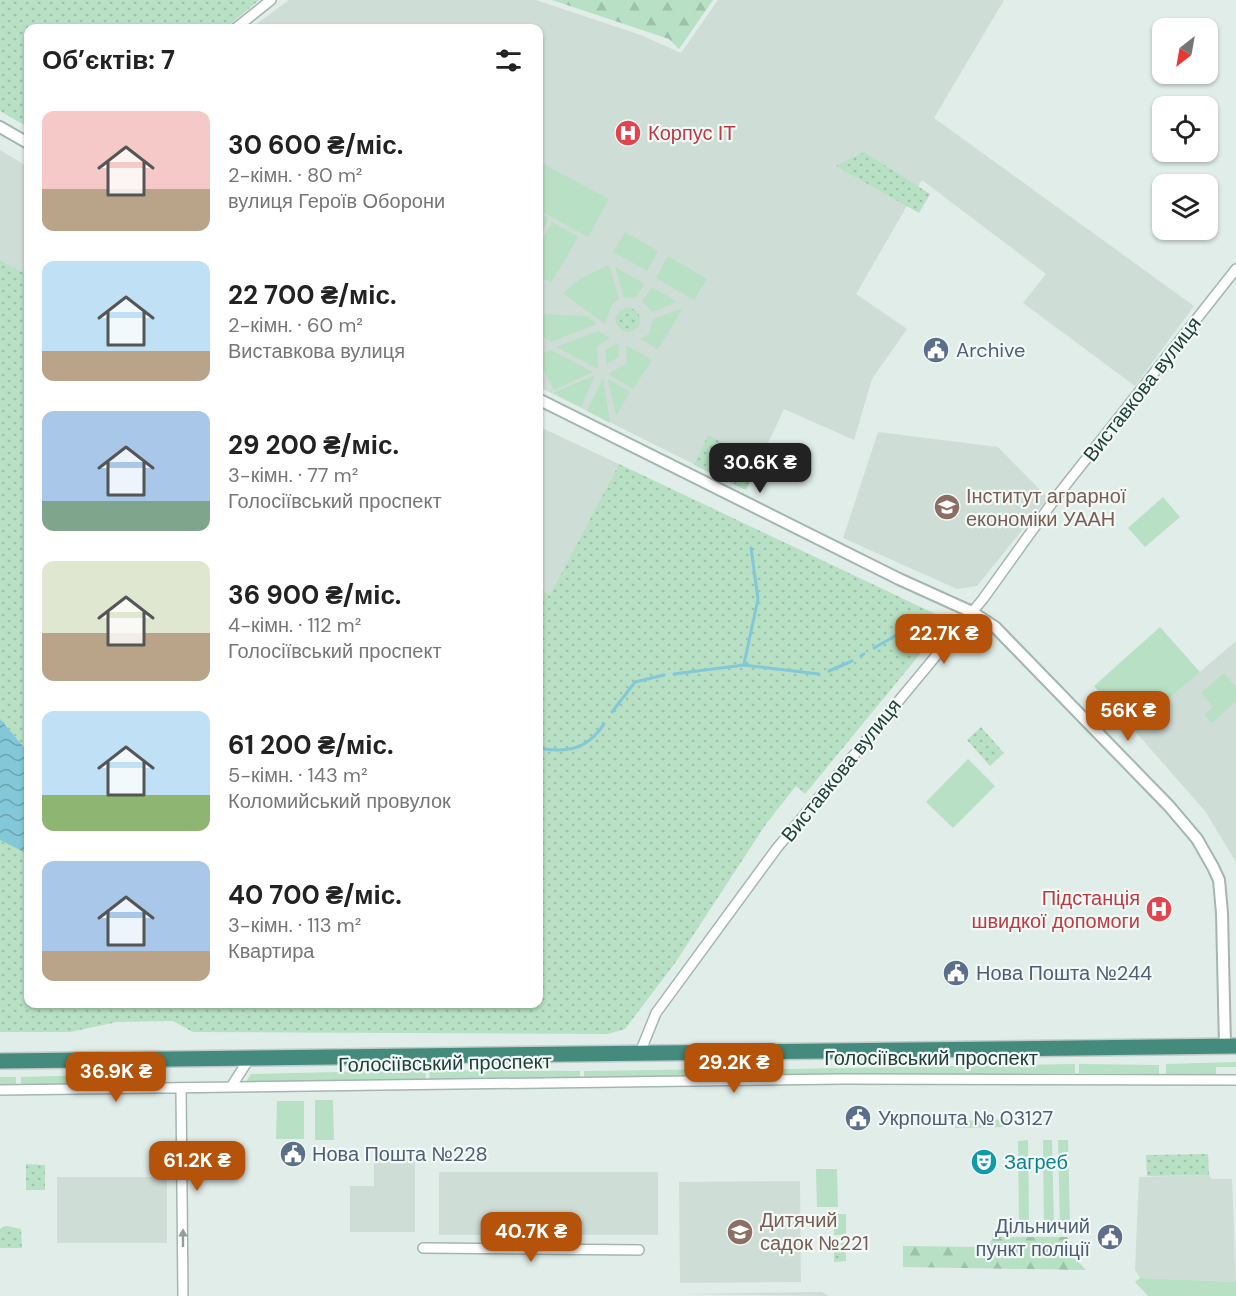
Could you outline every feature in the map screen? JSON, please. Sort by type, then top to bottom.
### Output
[{"type":"highway","name":"Голосіївський проспект","points":[[0,1061],[1230,1046]]},
{"type":"street","points":[[241,24],[271,0]]},
{"type":"street","points":[[0,127],[24,141]]},
{"type":"street","name":"Виставкова вулиця","points":[[639,1054],[656,1013],[773,854],[972,612],[1057,496],[1236,269]]},
{"type":"street","points":[[543,401],[899,579],[972,612],[995,627],[1140,776],[1197,839],[1213,867],[1219,880],[1230,1046]]},
{"type":"street","points":[[231,1087],[249,1059]]},
{"type":"street","name":"Голосіївський проспект","points":[[0,1090],[844,1079],[1236,1080]]},
{"type":"street","points":[[181,1089],[183,1296]]},
{"type":"street","points":[[423,1248],[639,1250]]},
{"type":"shaded area","points":[[289,0],[536,0],[641,35],[681,53],[718,0],[1004,0],[934,118],[1194,306],[1135,386],[1023,303],[1046,274],[922,180],[856,294],[907,329],[872,379],[854,440],[784,409],[746,490],[543,389],[543,24],[256,24]]},
{"type":"shaded area","points":[[0,150],[24,165],[24,273],[0,260]]},
{"type":"shaded area","points":[[543,428],[619,464],[550,596],[543,592]]},
{"type":"shaded area","name":"Інститут аграрної економіки УААН","points":[[878,432],[998,447],[1048,498],[977,586],[957,589],[843,538]]},
{"type":"shaded area","points":[[1236,641],[1236,862],[1205,811],[1133,729]]},
{"type":"shaded area","points":[[374,1154],[415,1154],[415,1232],[350,1232],[350,1186],[374,1186]]},
{"type":"shaded area","points":[[439,1172],[658,1172],[658,1235],[439,1235]]},
{"type":"shaded area","points":[[1209,1175],[1212,1179],[1232,1179],[1236,1282],[1140,1278],[1135,1270],[1139,1177]]},
{"type":"shaded area","points":[[57,1177],[167,1177],[167,1243],[57,1243]]},
{"type":"shaded area","name":"Дитячий садок №221","points":[[800,1181],[801,1282],[680,1283],[679,1182]]},
{"type":"shaded area","points":[[822,1292],[829,1296],[682,1294]]},
{"type":"green space","points":[[0,0],[259,0],[231,24],[24,24],[24,125],[0,111]]},
{"type":"green space","points":[[552,0],[713,0],[679,49],[669,39]]},
{"type":"green space","points":[[864,152],[930,194],[919,213],[836,166]]},
{"type":"green space","points":[[543,164],[609,199],[588,237],[543,212]]},
{"type":"green space","points":[[543,214],[549,218],[543,230]]},
{"type":"green space","points":[[552,222],[578,237],[551,283],[543,278],[543,238]]},
{"type":"green space","points":[[625,232],[658,251],[647,271],[613,252]]},
{"type":"green space","points":[[668,256],[707,279],[694,300],[656,278]]},
{"type":"green space","points":[[0,260],[24,273],[24,1008],[543,1008],[543,591],[550,595],[619,464],[948,620],[805,794],[796,786],[766,824],[675,963],[625,1029],[608,1034],[193,1032],[173,1021],[117,1022],[70,1032],[0,1032]]},
{"type":"green space","points":[[609,265],[619,299],[612,304],[605,324],[563,293],[580,279]]},
{"type":"green space","points":[[615,267],[645,284],[636,297],[624,298]]},
{"type":"green space","points":[[652,287],[677,302],[652,312],[642,301]]},
{"type":"green space","points":[[623,308],[633,308],[640,315],[640,325],[633,332],[623,332],[616,325],[616,315]]},
{"type":"green space","points":[[683,308],[658,349],[640,339],[649,334],[653,319]]},
{"type":"green space","points":[[543,314],[586,316],[597,324],[551,342],[543,337]]},
{"type":"green space","points":[[598,331],[610,338],[597,346],[598,369],[556,347]]},
{"type":"green space","points":[[618,343],[619,356],[607,365],[605,350]]},
{"type":"green space","points":[[626,345],[652,360],[633,389],[608,374],[627,363]]},
{"type":"green space","points":[[550,350],[593,372],[554,390],[543,369],[543,353]]},
{"type":"green space","points":[[595,375],[581,407],[554,393]]},
{"type":"green space","points":[[603,378],[610,423],[587,411]]},
{"type":"green space","points":[[608,379],[630,392],[616,416]]},
{"type":"green space","points":[[708,435],[760,461],[746,490],[694,465]]},
{"type":"green space","points":[[1163,497],[1180,517],[1145,547],[1128,528]]},
{"type":"green space","points":[[1160,627],[1200,672],[1133,729],[1094,686]]},
{"type":"green space","points":[[1224,673],[1236,687],[1236,702],[1212,723],[1205,715],[1213,707],[1201,693]]},
{"type":"green space","points":[[981,727],[1004,753],[990,766],[967,740]]},
{"type":"green space","points":[[968,759],[995,786],[953,828],[926,802]]},
{"type":"green space","points":[[1236,1062],[1236,1067],[1216,1067],[1216,1074],[1166,1074],[1166,1064]]},
{"type":"green space","points":[[1075,1064],[1075,1073],[728,1077],[727,1070]]},
{"type":"green space","points":[[1079,1064],[1159,1065],[1159,1074],[1079,1073]]},
{"type":"green space","points":[[724,1069],[724,1077],[584,1078],[584,1071]]},
{"type":"green space","points":[[425,1070],[426,1080],[246,1082],[251,1074]]},
{"type":"green space","points":[[429,1070],[580,1071],[580,1078],[430,1081]]},
{"type":"green space","points":[[94,1075],[94,1086],[21,1087],[21,1077]]},
{"type":"green space","points":[[0,1077],[16,1077],[16,1086],[0,1086]]},
{"type":"green space","points":[[315,1100],[333,1100],[334,1140],[315,1140]]},
{"type":"green space","points":[[277,1101],[304,1101],[304,1139],[276,1139]]},
{"type":"green space","points":[[1010,1119],[1010,1127],[955,1128],[955,1121]]},
{"type":"green space","points":[[1028,1140],[1029,1224],[1019,1225],[1018,1141]]},
{"type":"green space","points":[[1043,1140],[1052,1140],[1054,1224],[1044,1224]]},
{"type":"green space","points":[[1058,1140],[1068,1140],[1070,1224],[1060,1224]]},
{"type":"green space","points":[[1208,1154],[1209,1175],[1147,1176],[1146,1155]]},
{"type":"green space","points":[[26,1164],[45,1165],[45,1190],[26,1190]]},
{"type":"green space","points":[[816,1169],[837,1169],[838,1207],[817,1207]]},
{"type":"green space","points":[[834,1214],[846,1214],[846,1235],[834,1235]]},
{"type":"green space","points":[[6,1226],[21,1229],[22,1248],[0,1248],[0,1229]]},
{"type":"green space","points":[[993,1237],[1068,1237],[1068,1251],[1086,1270],[903,1267],[903,1246],[988,1247]]},
{"type":"green space","points":[[834,1241],[846,1241],[846,1261],[834,1262]]},
{"type":"green space","points":[[1140,1278],[1236,1282],[1236,1296],[1148,1296],[1135,1282]]},
{"type":"water","points":[[0,719],[24,747],[24,852],[0,840]]},
{"type":"waterway","points":[[744,664],[758,599],[751,548]]},
{"type":"waterway","points":[[874,648],[902,632]]},
{"type":"waterway","points":[[829,671],[852,661]]},
{"type":"waterway","points":[[674,674],[744,665],[819,674]]},
{"type":"waterway","points":[[612,712],[635,682],[664,675]]},
{"type":"waterway","points":[[543,748],[576,748],[591,739],[604,724]]},
{"type":"place","name":"Корпус ІТ","points":[[628,133]]},
{"type":"place","name":"Archive","points":[[936,350]]},
{"type":"place","name":"Інститут аграрної економіки УААН","points":[[947,507]]},
{"type":"place","name":"Підстанція швидкої допомоги","points":[[1159,909]]},
{"type":"place","name":"Нова Пошта №244","points":[[956,973]]},
{"type":"place","name":"Укрпошта № 03127","points":[[858,1118]]},
{"type":"place","name":"Нова Пошта №228","points":[[293,1154]]},
{"type":"place","name":"Загреб","points":[[984,1162]]},
{"type":"place","name":"Дитячий садок №221","points":[[740,1232]]},
{"type":"place","name":"Дільничий пункт поліції","points":[[1110,1237]]}]
